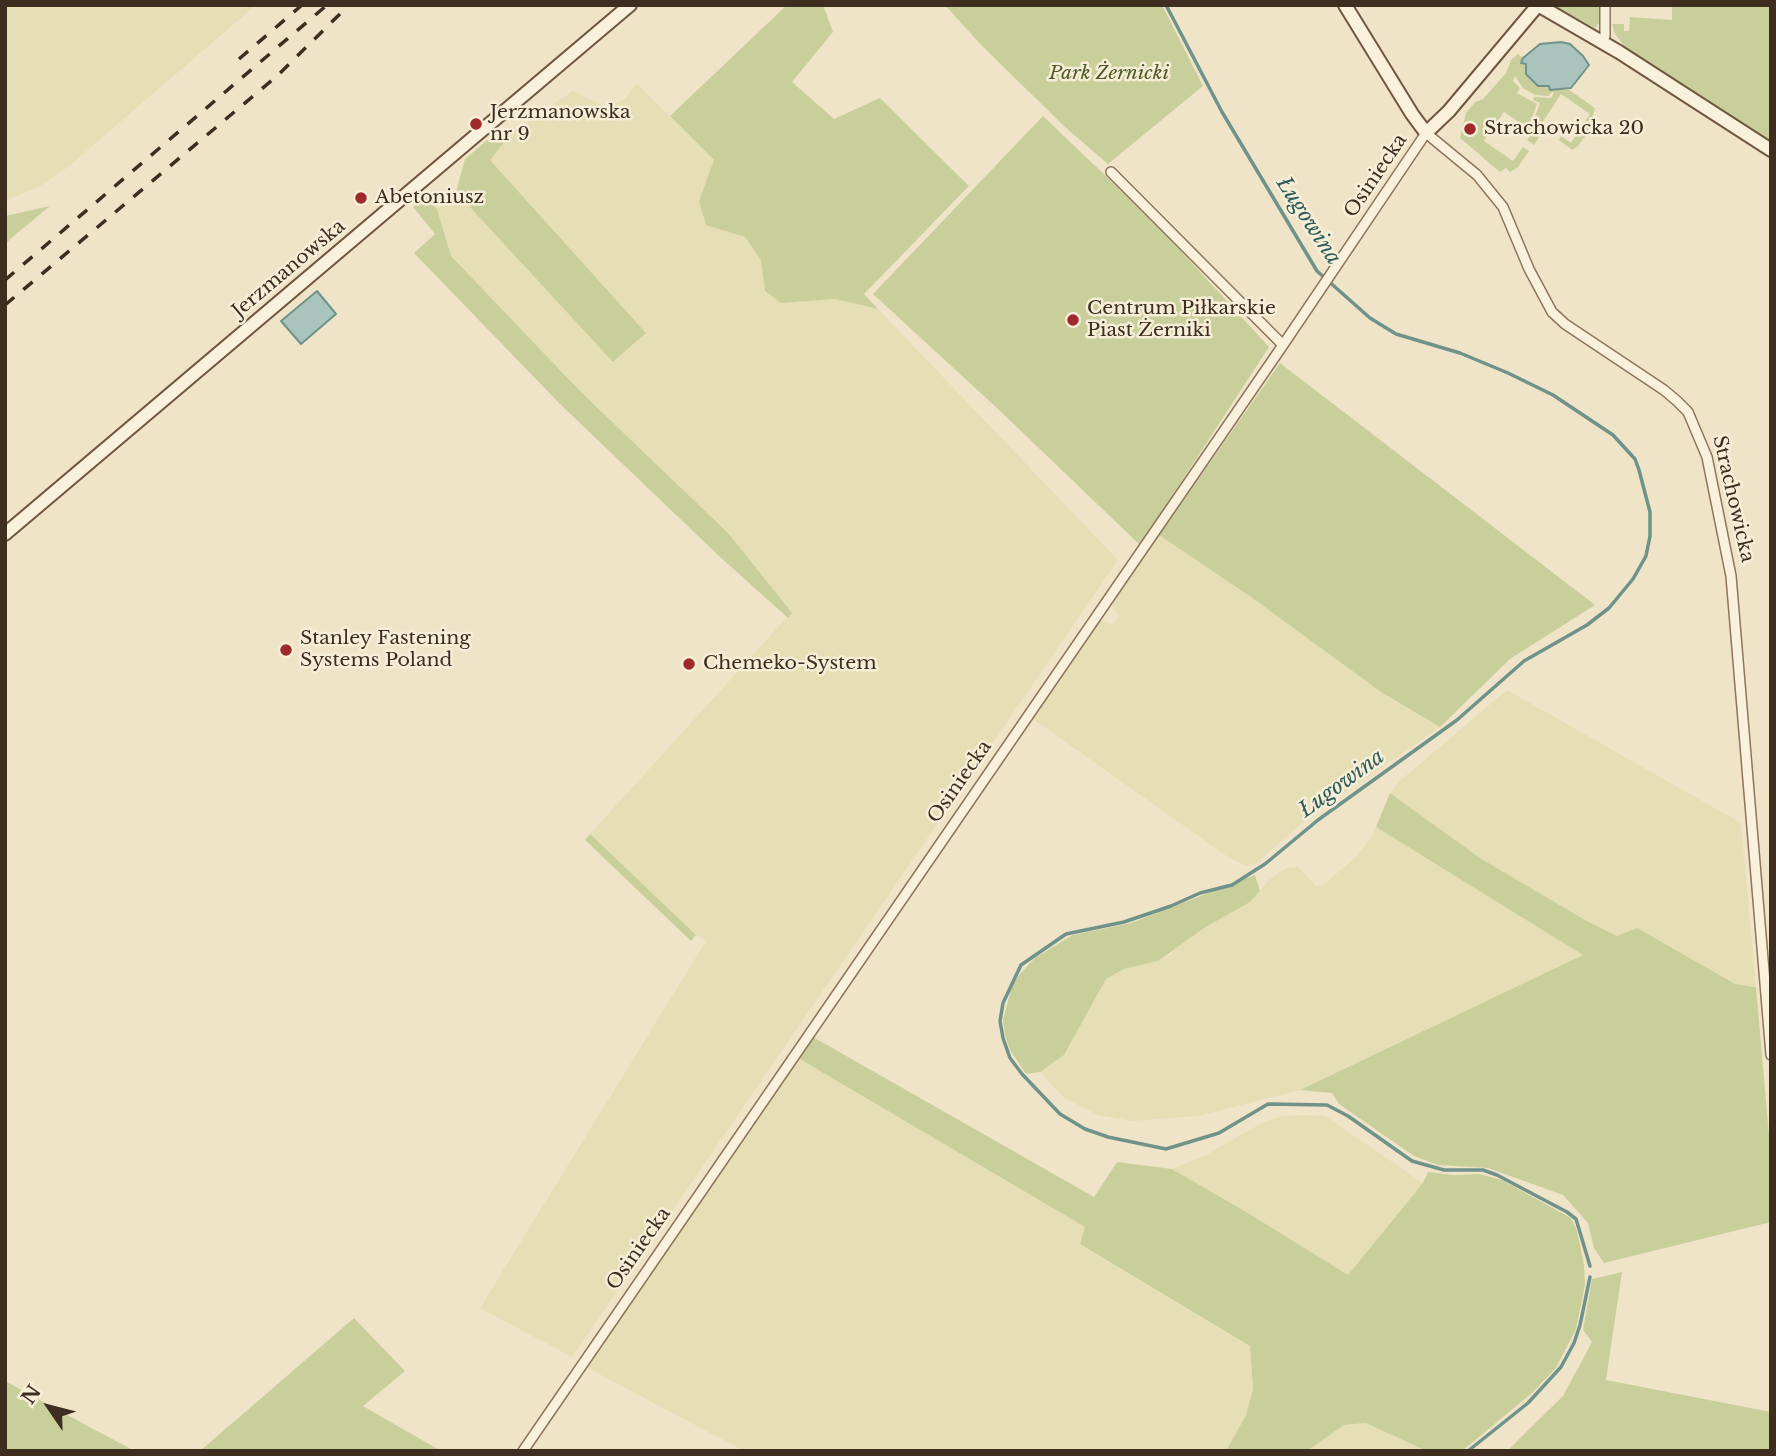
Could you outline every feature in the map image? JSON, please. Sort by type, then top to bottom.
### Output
[{"type":"street","name":"Jerzmanowska","points":[[5,534],[630,5]]},
{"type":"street","name":"Strachowicka","points":[[1345,5],[1426,133],[1477,175],[1503,207],[1529,269],[1552,312],[1565,324],[1677,401],[1688,412],[1707,457],[1731,576],[1771,1055]]},
{"type":"street","points":[[1426,133],[1457,102],[1538,5],[1602,42],[1771,150]]},
{"type":"street","points":[[1602,42],[1605,36],[1605,5]]},
{"type":"street","name":"Osiniecka","points":[[523,1451],[1426,133]]},
{"type":"street","points":[[1111,172],[1283,345]]},
{"type":"shaded area","points":[[5,5],[256,5],[68,167],[40,186],[5,201]]},
{"type":"shaded area","points":[[636,83],[715,160],[699,201],[745,237],[761,260],[765,291],[781,303],[835,299],[878,309],[1118,560],[572,1357],[480,1308],[706,941],[651,894],[590,834],[791,613],[729,534],[580,391],[451,256],[437,209],[456,192],[614,362],[646,333],[490,160],[513,132],[573,91],[608,108],[626,98]]},
{"type":"shaded area","points":[[1159,535],[1251,597],[1381,692],[1440,727],[1352,788],[1329,800],[1255,864],[1247,866],[1228,857],[1033,719],[1099,620],[1113,624],[1119,616],[1111,604]]},
{"type":"shaded area","points":[[1507,690],[1741,823],[1756,987],[1735,984],[1617,936],[1585,920],[1480,858],[1390,793],[1401,780]]},
{"type":"shaded area","points":[[1376,827],[1584,955],[1300,1090],[1198,1116],[1132,1121],[1098,1115],[1063,1097],[1040,1072],[1064,1055],[1106,979],[1124,969],[1158,961],[1169,955],[1185,940],[1250,902],[1269,880],[1286,868],[1298,867],[1316,886],[1323,885],[1355,858]]},
{"type":"shaded area","points":[[798,1058],[1085,1227],[1080,1244],[1250,1346],[1253,1389],[1246,1415],[1226,1451],[744,1451],[586,1367]]},
{"type":"shaded area","points":[[1282,1116],[1325,1116],[1423,1183],[1348,1275],[1172,1169],[1206,1155],[1262,1123]]},
{"type":"shaded area","points":[[1366,1423],[1425,1448],[1423,1451],[1307,1451],[1344,1425]]},
{"type":"green space","points":[[787,5],[823,5],[833,32],[792,82],[834,119],[880,98],[969,186],[864,294],[878,309],[835,299],[781,303],[765,291],[761,260],[745,237],[706,225],[699,201],[714,160],[670,116]]},
{"type":"green space","name":"Park Żernicki","points":[[945,5],[1162,5],[1203,86],[1108,164],[1065,127],[982,46]]},
{"type":"green space","points":[[1552,5],[1600,5],[1600,22],[1595,28]]},
{"type":"green space","points":[[1672,5],[1771,5],[1771,145],[1629,52],[1615,34],[1612,24],[1624,24],[1624,31],[1629,31],[1630,17],[1672,20]]},
{"type":"green space","points":[[1518,54],[1523,58],[1521,63],[1526,64],[1550,86],[1550,90],[1569,90],[1595,108],[1589,131],[1572,150],[1559,140],[1561,136],[1571,143],[1590,114],[1561,94],[1542,123],[1551,130],[1548,133],[1533,122],[1540,103],[1533,100],[1534,97],[1551,98],[1554,93],[1549,96],[1535,95],[1523,88],[1515,76],[1513,81],[1520,88],[1517,93],[1537,104],[1530,123],[1542,132],[1534,145],[1527,140],[1533,132],[1504,112],[1484,141],[1513,161],[1523,147],[1529,151],[1518,167],[1510,172],[1506,168],[1500,172],[1460,138],[1466,113],[1475,102],[1483,99],[1506,73],[1511,60]]},
{"type":"green space","name":"Centrum Piłkarskie Piast Żerniki","points":[[1043,116],[1158,226],[1269,347],[1140,545],[873,294]]},
{"type":"green space","points":[[499,130],[507,139],[490,160],[646,333],[613,362],[456,192],[465,159]]},
{"type":"green space","points":[[428,196],[437,209],[451,256],[580,391],[729,534],[792,613],[788,618],[560,404],[414,253],[435,234],[413,207]]},
{"type":"green space","points":[[50,206],[15,235],[5,244],[5,216]]},
{"type":"green space","points":[[1280,363],[1595,605],[1510,659],[1440,727],[1381,692],[1251,597],[1159,535]]},
{"type":"green space","points":[[1390,793],[1480,858],[1585,920],[1617,936],[1637,928],[1735,984],[1756,987],[1771,1158],[1771,1222],[1604,1263],[1594,1248],[1588,1223],[1563,1195],[1488,1168],[1438,1165],[1414,1156],[1339,1104],[1332,1093],[1300,1090],[1583,955],[1376,827]]},
{"type":"green space","points":[[590,834],[696,935],[691,941],[585,840]]},
{"type":"green space","points":[[1255,875],[1260,891],[1250,902],[1204,928],[1158,961],[1124,969],[1106,979],[1064,1055],[1040,1072],[1026,1074],[1010,1050],[1003,1020],[1012,986],[1035,958],[1073,935],[1131,923]]},
{"type":"green space","points":[[813,1037],[1094,1197],[1117,1162],[1172,1169],[1348,1275],[1423,1183],[1428,1172],[1479,1174],[1502,1180],[1571,1218],[1577,1231],[1585,1285],[1576,1329],[1556,1368],[1532,1393],[1462,1451],[1427,1451],[1366,1423],[1344,1425],[1307,1451],[1226,1451],[1246,1415],[1253,1389],[1250,1346],[1080,1244],[1085,1227],[798,1058]]},
{"type":"green space","points":[[1622,1272],[1606,1380],[1771,1412],[1771,1451],[1507,1451],[1563,1396],[1592,1342],[1583,1330],[1592,1279]]},
{"type":"green space","points":[[354,1318],[405,1371],[363,1406],[441,1451],[200,1451]]},
{"type":"green space","points":[[5,1381],[95,1430],[135,1451],[5,1451]]},
{"type":"water","points":[[1540,44],[1570,44],[1589,65],[1571,88],[1550,90],[1549,86],[1538,86],[1526,74],[1526,64],[1521,63],[1523,58]]},
{"type":"water","points":[[317,291],[336,314],[301,344],[281,321]]},
{"type":"waterway","name":"Ługowina","points":[[1166,5],[1222,112],[1317,271],[1370,318],[1396,334],[1460,353],[1508,373],[1553,395],[1613,435],[1635,459],[1650,512],[1650,536],[1646,556],[1633,579],[1609,608],[1587,625],[1524,661],[1457,720],[1318,820],[1265,864],[1232,885],[1200,893],[1124,922],[1066,934],[1021,965],[1003,1003],[1000,1021],[1003,1038],[1010,1058],[1022,1074],[1060,1114],[1085,1129],[1108,1137],[1166,1149],[1219,1133],[1268,1104],[1327,1105],[1348,1116],[1412,1161],[1444,1170],[1483,1170],[1567,1212],[1576,1219],[1590,1266]]},
{"type":"waterway","name":"Ługowina","points":[[1468,1451],[1528,1403],[1561,1367],[1580,1325],[1590,1277]]},
{"type":"railway","points":[[239,59],[302,5]]},
{"type":"railway","points":[[5,280],[327,5]]},
{"type":"railway","points":[[5,305],[277,76],[349,5]]},
{"type":"place","name":"Jerzmanowska nr 9","points":[[476,124]]},
{"type":"place","name":"Strachowicka 20","points":[[1470,129]]},
{"type":"place","name":"Abetoniusz","points":[[361,198]]},
{"type":"place","name":"Centrum Piłkarskie Piast Żerniki","points":[[1073,320]]},
{"type":"place","name":"Stanley Fastening Systems Poland","points":[[286,650]]},
{"type":"place","name":"Chemeko-System","points":[[689,664]]}]
